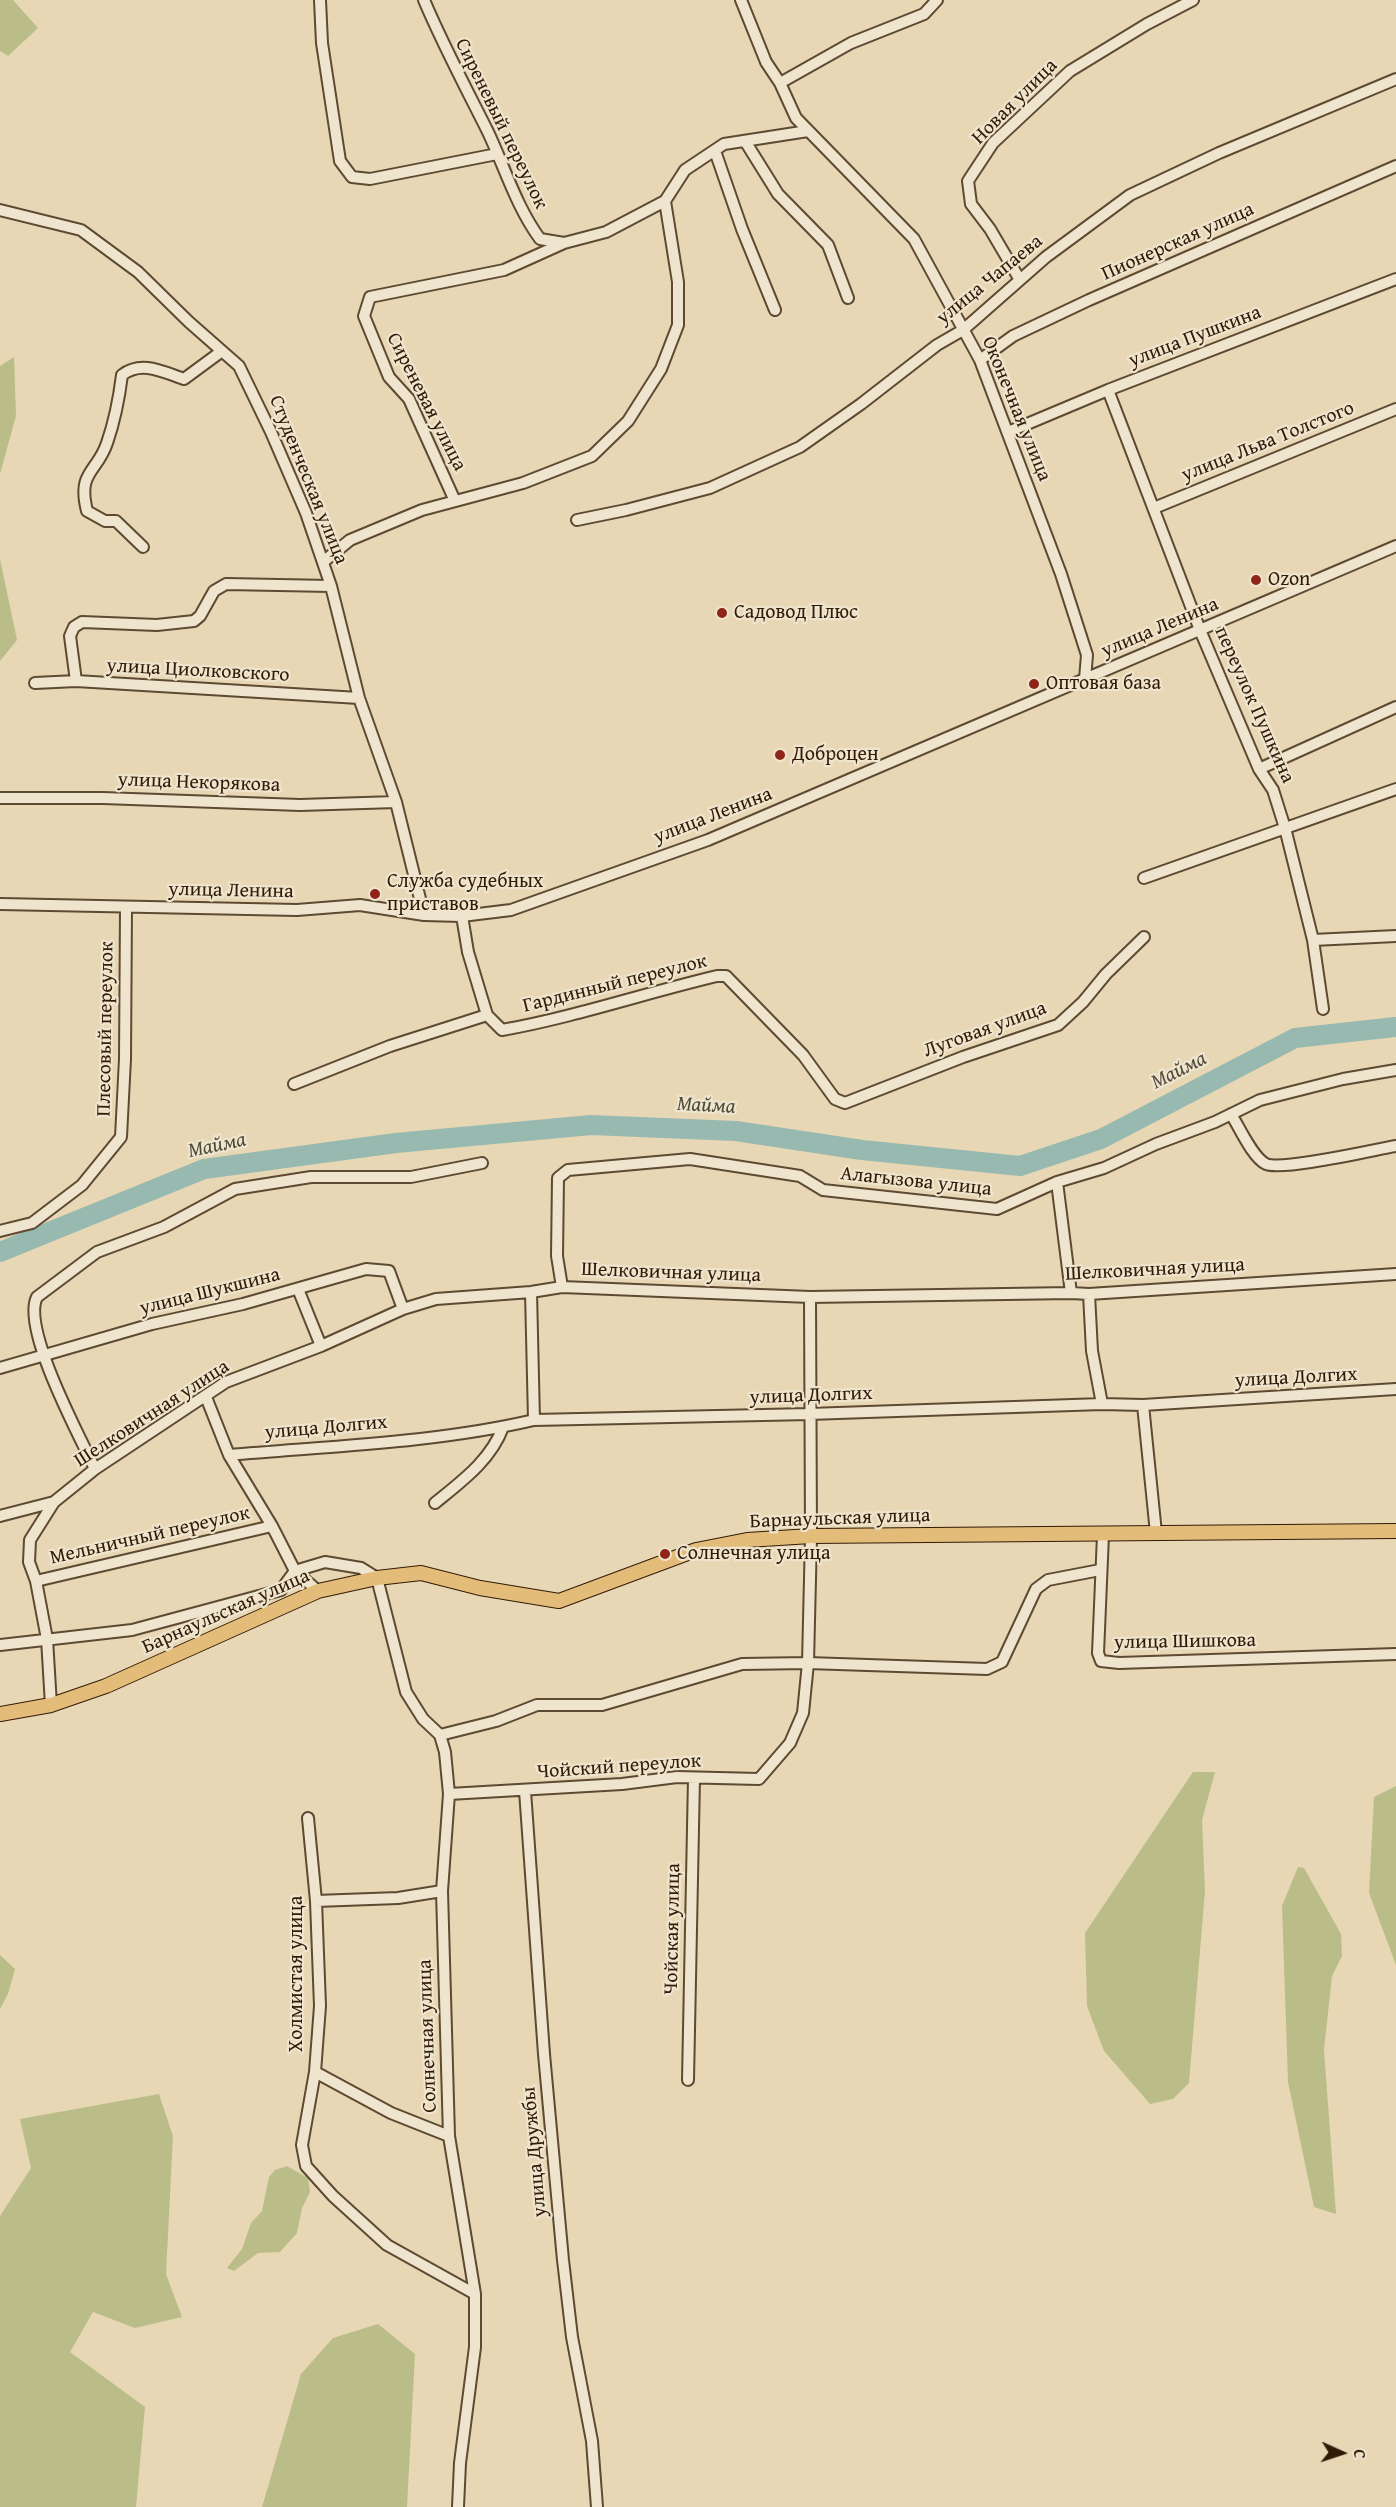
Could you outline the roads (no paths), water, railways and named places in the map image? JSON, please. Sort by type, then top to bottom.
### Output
[{"type":"main road","name":"Барнаульская улица","points":[[0,1714],[51,1705],[106,1686],[318,1591],[377,1578],[421,1573],[480,1588],[559,1601],[696,1550],[747,1540],[811,1536],[1396,1531]]},
{"type":"street","points":[[320,0],[322,44],[340,161],[352,177],[370,178],[498,154]]},
{"type":"street","name":"Сиреневый переулок","points":[[424,0],[442,43],[498,154],[526,219],[540,239],[564,243]]},
{"type":"street","name":"Оконечная улица","points":[[741,0],[766,62],[780,83],[796,118],[914,239],[980,360],[1061,574],[1087,656],[1085,679]]},
{"type":"street","points":[[780,83],[851,43],[924,14],[937,0]]},
{"type":"street","name":"Новая улица","points":[[1020,280],[990,229],[971,204],[968,181],[993,143],[1070,71],[1147,24],[1193,0]]},
{"type":"street","name":"улица Чапаева","points":[[577,520],[710,488],[800,447],[861,404],[937,345],[963,330],[1046,257],[1130,195],[1219,153],[1396,79]]},
{"type":"street","name":"Сиреневая улица","points":[[455,501],[409,399],[389,377],[364,316],[370,297],[504,270],[564,243],[606,232],[665,201],[685,170],[724,144],[808,131]]},
{"type":"street","points":[[745,141],[778,194],[828,245],[848,298]]},
{"type":"street","points":[[715,151],[742,229],[775,310]]},
{"type":"street","name":"Пионерская улица","points":[[980,360],[1013,336],[1089,300],[1396,166]]},
{"type":"street","points":[[323,562],[350,540],[422,510],[523,483],[592,456],[628,421],[662,369],[678,325],[678,282],[665,201]]},
{"type":"street","name":"Студенческая улица","points":[[0,210],[81,230],[138,272],[239,366],[267,423],[306,513],[323,562],[358,698],[396,802],[424,915]]},
{"type":"street","name":"улица Пушкина","points":[[1008,432],[1108,390],[1396,279]]},
{"type":"street","points":[[143,547],[116,521],[105,521],[87,511],[82,494],[89,471],[106,447],[116,417],[122,375],[130,369],[150,367],[184,379],[222,351]]},
{"type":"street","name":"переулок Пушкина","points":[[1108,390],[1200,630],[1259,769],[1273,790],[1285,828],[1313,940],[1323,1010]]},
{"type":"street","name":"улица Льва Толстого","points":[[1154,508],[1396,409]]},
{"type":"street","name":"улица Ленина","points":[[0,904],[297,910],[360,905],[424,915],[462,916],[511,910],[708,840],[1396,546]]},
{"type":"street","points":[[76,681],[70,636],[74,627],[82,622],[158,625],[194,621],[200,616],[214,591],[226,584],[331,586]]},
{"type":"street","name":"улица Циолковского","points":[[35,683],[76,681],[358,698]]},
{"type":"street","points":[[1259,769],[1396,707]]},
{"type":"street","points":[[1143,878],[1396,789]]},
{"type":"street","name":"улица Некорякова","points":[[0,798],[103,798],[300,805],[396,802]]},
{"type":"street","name":"Плесовый переулок","points":[[0,1232],[32,1223],[82,1185],[121,1137],[125,1059],[126,908]]},
{"type":"street","points":[[294,1084],[390,1046],[486,1015],[468,952],[462,916]]},
{"type":"street","points":[[1313,940],[1396,936]]},
{"type":"street","name":"Луговая улица","points":[[845,1103],[963,1057],[1058,1025],[1083,1002],[1106,974],[1144,937]]},
{"type":"street","name":"Гардинный переулок","points":[[486,1015],[502,1030],[542,1023],[660,990],[717,976],[726,976],[803,1055],[835,1099],[845,1103]]},
{"type":"street","name":"Алагызова улица","points":[[562,1287],[557,1256],[558,1178],[568,1170],[690,1159],[800,1176],[823,1190],[997,1209],[1057,1182],[1104,1168],[1260,1100],[1343,1079],[1396,1070]]},
{"type":"street","points":[[1231,1114],[1259,1159],[1268,1165],[1309,1162],[1396,1146]]},
{"type":"street","points":[[95,1469],[44,1357],[34,1317],[33,1305],[37,1297],[97,1252],[164,1227],[235,1189],[310,1177],[411,1177],[482,1163]]},
{"type":"street","points":[[1057,1182],[1071,1293]]},
{"type":"street","name":"улица Шукшина","points":[[0,1368],[152,1324],[243,1304],[366,1269],[389,1271],[403,1309]]},
{"type":"street","name":"Шелковичная улица","points":[[0,1516],[54,1502],[95,1469],[226,1382],[321,1346],[403,1309],[436,1299],[531,1292],[562,1287],[810,1297],[1089,1294],[1396,1274]]},
{"type":"street","points":[[298,1289],[321,1346]]},
{"type":"street","points":[[531,1292],[534,1420]]},
{"type":"street","points":[[1089,1294],[1092,1351],[1102,1404]]},
{"type":"street","name":"Чойский переулок","points":[[449,1794],[622,1784],[677,1777],[759,1779],[790,1743],[802,1713],[808,1663],[811,1536],[810,1297]]},
{"type":"street","name":"улица Долгих","points":[[229,1455],[442,1436],[534,1420],[1102,1404],[1143,1405],[1396,1389]]},
{"type":"street","points":[[206,1397],[229,1455],[272,1526],[295,1571],[318,1591]]},
{"type":"street","points":[[1143,1405],[1156,1533]]},
{"type":"street","points":[[435,1503],[472,1473],[498,1442],[503,1427]]},
{"type":"street","points":[[51,1705],[47,1640],[36,1581],[29,1562],[30,1540],[54,1502]]},
{"type":"street","name":"Мельничный переулок","points":[[36,1581],[272,1526]]},
{"type":"street","name":"улица Шишкова","points":[[1103,1535],[1098,1653],[1101,1661],[1119,1663],[1396,1654]]},
{"type":"street","points":[[0,1645],[132,1630],[281,1590],[295,1571],[325,1562],[361,1568],[377,1578],[406,1692],[423,1719],[440,1735],[496,1721],[537,1705],[602,1705],[742,1664],[808,1663],[987,1670],[1002,1662],[1036,1589],[1048,1580],[1100,1570]]},
{"type":"street","name":"Солнечная улица","points":[[440,1735],[446,1752],[449,1794],[442,1891],[449,2136],[475,2294],[475,2347],[460,2463],[458,2507]]},
{"type":"street","name":"Чойская улица","points":[[688,2080],[694,1778]]},
{"type":"street","name":"улица Дружбы","points":[[525,1791],[544,2054],[563,2260],[572,2337],[592,2441],[597,2507]]},
{"type":"street","name":"Холмистая улица","points":[[308,1818],[316,1901],[320,2006],[315,2072],[302,2145],[306,2166],[333,2196],[387,2245],[475,2294]]},
{"type":"street","points":[[316,1901],[398,1898],[442,1891]]},
{"type":"street","points":[[315,2072],[391,2112],[449,2136]]},
{"type":"waterway","name":"Майма","points":[[0,1252],[204,1169],[396,1143],[591,1125],[736,1131],[862,1150],[1020,1166],[1101,1139],[1295,1038],[1396,1027]]},
{"type":"place","name":"Ozon","points":[[1256,580]]},
{"type":"place","name":"Садовод Плюс","points":[[722,613]]},
{"type":"place","name":"Оптовая база","points":[[1034,684]]},
{"type":"place","name":"Доброцен","points":[[780,755]]},
{"type":"place","name":"Служба судебных приставов","points":[[375,894]]},
{"type":"place","name":"Солнечная улица","points":[[665,1554]]}]
